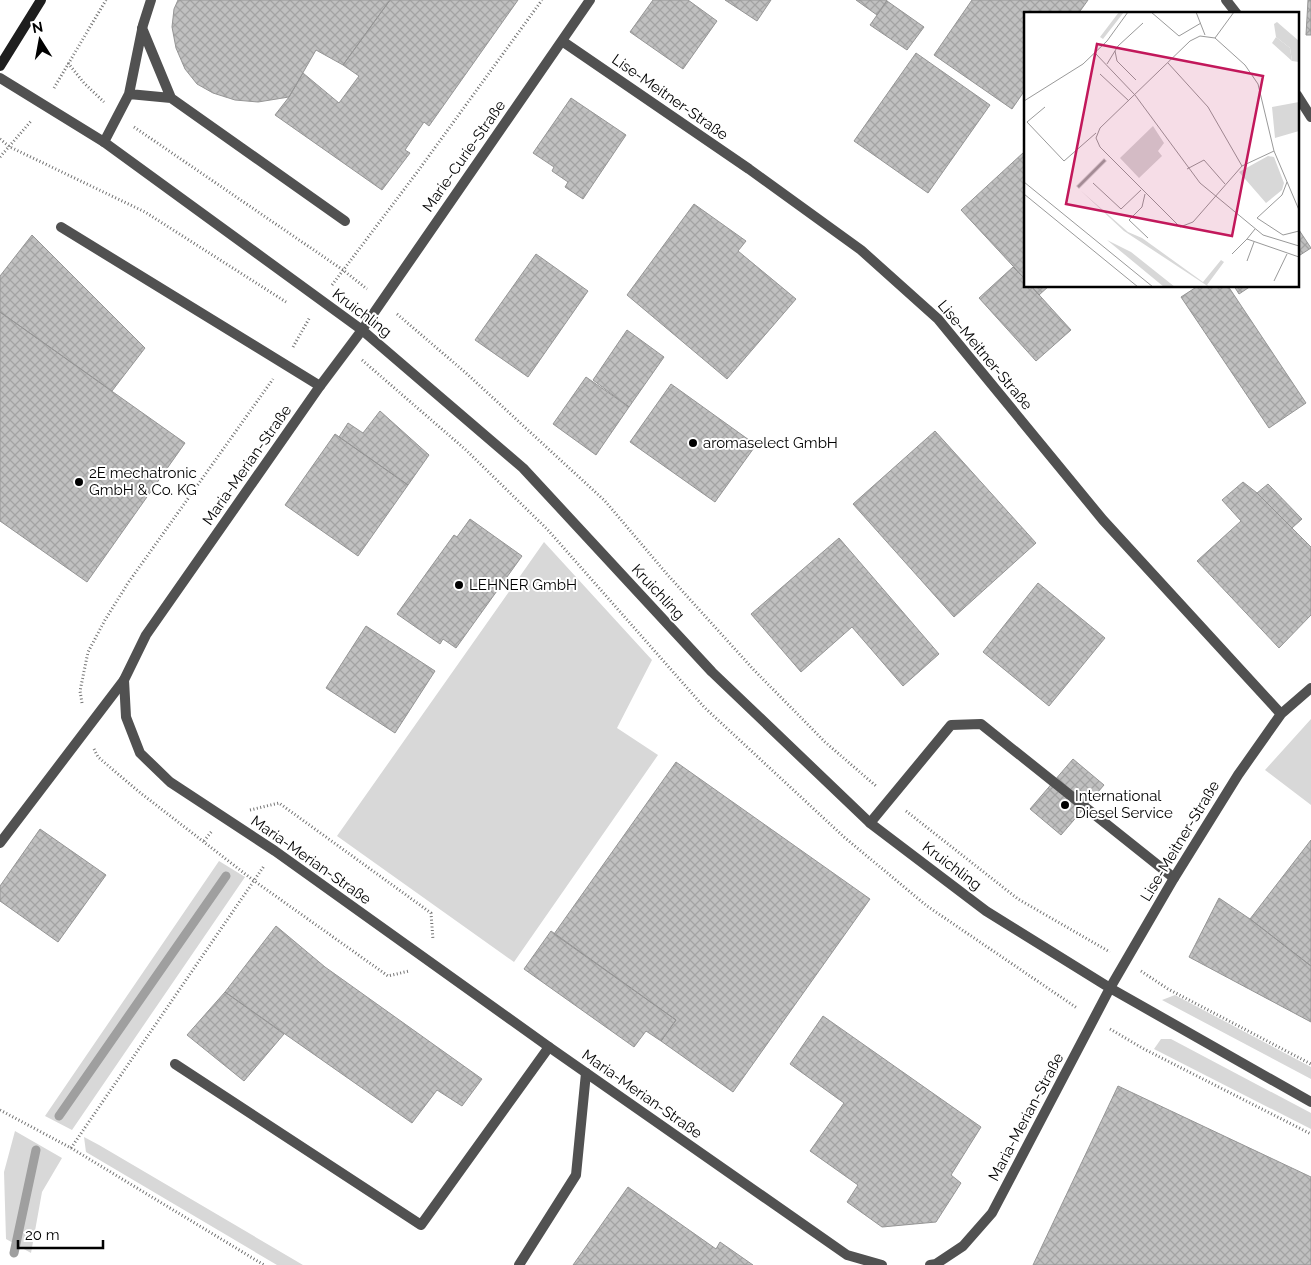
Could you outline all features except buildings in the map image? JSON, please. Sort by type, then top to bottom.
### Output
[{"type":"street","points":[[0,66],[41,0]]},
{"type":"street","points":[[104,142],[129,94],[142,28],[152,0]]},
{"type":"street","name":"Marie-Curie-Straße","points":[[362,330],[590,0]]},
{"type":"street","points":[[1226,0],[1236,12]]},
{"type":"street","points":[[142,28],[171,98]]},
{"type":"street","name":"Lise-Meitner-Straße","points":[[562,41],[749,169],[861,250],[938,319],[1103,520],[1281,714]]},
{"type":"street","name":"Kruichling","points":[[0,78],[104,142],[362,330],[523,468],[712,672],[870,823],[986,911],[1110,988],[1311,1102]]},
{"type":"street","points":[[129,94],[171,98],[345,221]]},
{"type":"street","points":[[1298,97],[1311,117]]},
{"type":"street","points":[[61,227],[320,386]]},
{"type":"street","name":"Maria-Merian-Straße","points":[[362,330],[320,386],[146,635],[124,680],[126,717],[140,753],[170,782],[275,851],[549,1047],[846,1254],[882,1265]]},
{"type":"street","points":[[0,843],[124,680]]},
{"type":"street","name":"Lise-Meitner-Straße","points":[[1110,988],[1174,878],[1238,774],[1281,714],[1311,688]]},
{"type":"street","points":[[870,823],[952,725],[981,724],[1174,878]]},
{"type":"street","name":"Maria-Merian-Straße","points":[[930,1265],[936,1264],[963,1246],[992,1213],[1110,988]]},
{"type":"street","points":[[175,1064],[421,1225],[549,1047]]},
{"type":"street","points":[[519,1265],[576,1175],[586,1073]]},
{"type":"path","points":[[0,157],[44,105],[106,0]]},
{"type":"path","points":[[204,841],[223,817],[278,804],[431,913],[434,965],[388,976],[253,880],[138,791],[98,757],[86,730],[80,691],[88,652],[128,584],[284,363],[320,300],[418,171],[542,0]]},
{"type":"path","points":[[68,64],[84,83],[118,116],[343,270],[466,373],[605,501],[666,573],[753,669],[825,742],[890,799],[1018,899],[1126,961],[1168,989],[1311,1064]]},
{"type":"path","points":[[71,1148],[253,880],[275,851]]},
{"type":"path","points":[[0,1110],[71,1148],[264,1265]]},
{"type":"shaded area","points":[[544,542],[652,660],[617,728],[658,755],[514,962],[337,836]]},
{"type":"shaded area","points":[[1311,719],[1311,805],[1265,770]]},
{"type":"shaded area","points":[[219,861],[245,877],[72,1130],[45,1116]]},
{"type":"shaded area","points":[[1175,995],[1311,1067],[1311,1079],[1162,1000]]},
{"type":"shaded area","points":[[1161,1039],[1171,1039],[1311,1113],[1311,1129],[1154,1049]]},
{"type":"shaded area","points":[[15,1131],[62,1158],[42,1192],[31,1253],[6,1239],[4,1172]]},
{"type":"shaded area","points":[[84,1137],[303,1265],[277,1265],[86,1152]]},
{"type":"waterway","points":[[59,1116],[226,876]]},
{"type":"waterway","points":[[14,1253],[36,1150]]},
{"type":"place","name":"aromaselect GmbH","points":[[693,443]]},
{"type":"place","name":"2E mechatronic GmbH & Co. KG","points":[[79,482]]},
{"type":"place","name":"LEHNER GmbH","points":[[459,585]]},
{"type":"place","name":"International Diesel Service","points":[[1065,805]]}]
